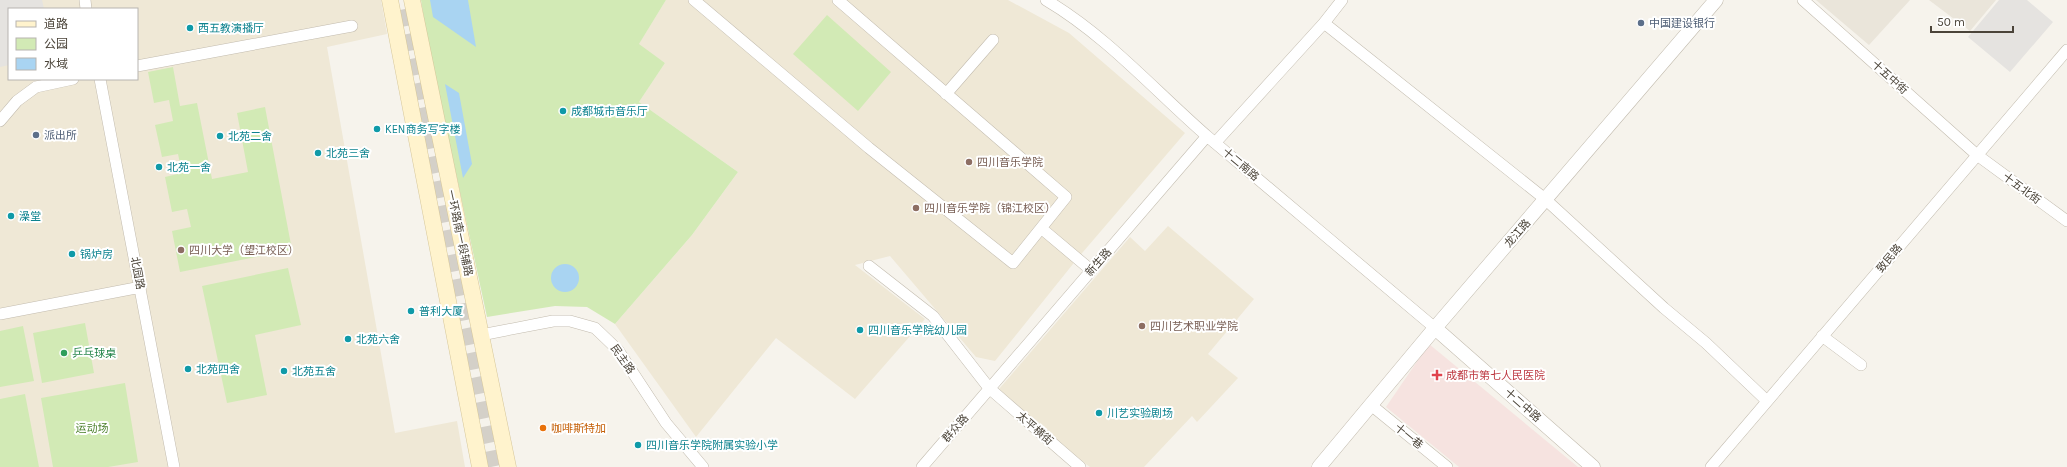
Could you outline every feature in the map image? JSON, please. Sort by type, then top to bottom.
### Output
[{"type":"main road","points":[[390,0],[480,467]]},
{"type":"main road","name":"一环路南一段辅路","points":[[412,0],[508,467]]},
{"type":"street","points":[[694,0],[869,148],[1013,263],[1066,197],[838,0]]},
{"type":"street","name":"十二南路","points":[[1046,0],[1069,13],[1211,139],[1435,328]]},
{"type":"street","name":"新生路","points":[[989,388],[1091,270],[1211,139],[1324,22],[1342,0]]},
{"type":"street","name":"龙江路","points":[[1319,467],[1435,328],[1716,0]]},
{"type":"street","name":"十五中街","points":[[1803,0],[1977,155]]},
{"type":"street","points":[[1324,22],[1545,199],[1664,308],[1706,342],[1767,401]]},
{"type":"street","points":[[138,66],[352,26]]},
{"type":"street","points":[[946,94],[993,40]]},
{"type":"street","name":"致民路","points":[[1711,467],[2067,50]]},
{"type":"street","points":[[0,121],[17,101],[36,87],[68,80]]},
{"type":"street","name":"北园路","points":[[100,80],[141,287],[174,467]]},
{"type":"street","name":"十五北街","points":[[1977,155],[2067,221]]},
{"type":"street","points":[[1041,228],[1091,270]]},
{"type":"street","name":"太平横街","points":[[869,266],[933,316],[989,388],[1080,467]]},
{"type":"street","points":[[0,314],[141,287]]},
{"type":"street","name":"民主路","points":[[481,335],[553,321],[575,322],[595,328],[618,350],[666,423],[703,467]]},
{"type":"street","name":"十二中路","points":[[1435,328],[1593,467]]},
{"type":"street","points":[[1822,336],[1861,365]]},
{"type":"street","name":"群众路","points":[[922,467],[989,388]]},
{"type":"street","name":"十一巷","points":[[1371,405],[1447,467]]},
{"type":"shaded area","name":"四川大学（望江校区）","points":[[0,0],[381,0],[387,34],[327,47],[395,433],[457,421],[465,467],[0,467]]},
{"type":"shaded area","points":[[0,0],[42,0],[44,8],[8,8],[8,65],[0,67]]},
{"type":"shaded area","name":"四川音乐学院（锦江校区）","points":[[666,0],[1008,0],[1069,33],[1185,133],[1077,259],[995,361],[976,357],[890,256],[855,265],[925,319],[855,399],[776,338],[696,437],[615,324],[692,235],[738,172],[639,102],[665,63],[638,45]]},
{"type":"shaded area","points":[[1816,0],[1910,0],[1869,45]]},
{"type":"shaded area","points":[[1929,0],[1996,0],[1970,31]]},
{"type":"shaded area","points":[[1999,0],[2027,0],[2053,22],[2010,72],[1968,37]]},
{"type":"shaded area","name":"四川艺术职业学院","points":[[1168,226],[1254,299],[1208,354],[1238,378],[1197,422],[1192,416],[1144,467],[1090,467],[1075,456],[999,389],[1130,237],[1145,251]]},
{"type":"shaded area","name":"成都市第七人民医院","points":[[1429,344],[1578,467],[1459,467],[1386,407]]},
{"type":"green space","points":[[421,0],[666,0],[639,44],[665,63],[639,102],[738,172],[692,235],[615,324],[587,307],[555,306],[487,317],[428,44]]},
{"type":"green space","points":[[827,15],[891,72],[858,111],[793,54]]},
{"type":"green space","points":[[173,67],[180,106],[197,103],[212,179],[248,172],[237,113],[265,107],[292,250],[180,272],[172,231],[191,227],[187,209],[172,212],[165,177],[182,173],[178,154],[162,157],[155,125],[173,121],[169,100],[154,103],[148,72]]},
{"type":"green space","points":[[288,268],[301,325],[255,335],[267,395],[227,403],[202,286]]},
{"type":"green space","name":"乒乓球桌","points":[[85,323],[94,373],[42,383],[33,333]]},
{"type":"green space","points":[[23,326],[34,381],[0,387],[0,331]]},
{"type":"green space","name":"运动场","points":[[125,383],[138,462],[108,467],[53,467],[41,398]]},
{"type":"green space","points":[[25,394],[39,467],[0,467],[0,399]]},
{"type":"water","points":[[430,0],[468,0],[476,47],[433,17]]},
{"type":"water","points":[[445,84],[459,93],[472,164],[463,178]]},
{"type":"water","points":[[565,264],[575,268],[579,278],[575,288],[565,292],[555,288],[551,278],[555,268]]},
{"type":"tunnel","points":[[400,10],[491,467]]},
{"type":"place","name":"中国建设银行","points":[[1641,23]]},
{"type":"place","name":"西五教演播厅","points":[[190,28]]},
{"type":"place","name":"成都城市音乐厅","points":[[563,111]]},
{"type":"place","name":"KEN商务写字楼","points":[[377,129]]},
{"type":"place","name":"派出所","points":[[36,135]]},
{"type":"place","name":"北苑二舍","points":[[220,136]]},
{"type":"place","name":"北苑三舍","points":[[318,153]]},
{"type":"place","name":"四川音乐学院","points":[[969,162]]},
{"type":"place","name":"北苑一舍","points":[[159,167]]},
{"type":"place","name":"四川音乐学院（锦江校区）","points":[[916,208]]},
{"type":"place","name":"澡堂","points":[[11,216]]},
{"type":"place","name":"四川大学（望江校区）","points":[[181,250]]},
{"type":"place","name":"锅炉房","points":[[72,254]]},
{"type":"place","name":"普利大厦","points":[[411,311]]},
{"type":"place","name":"四川艺术职业学院","points":[[1142,326]]},
{"type":"place","name":"四川音乐学院幼儿园","points":[[860,330]]},
{"type":"place","name":"北苑六舍","points":[[348,339]]},
{"type":"place","name":"乒乓球桌","points":[[64,353]]},
{"type":"place","name":"北苑四舍","points":[[188,369]]},
{"type":"place","name":"北苑五舍","points":[[284,371]]},
{"type":"place","name":"成都市第七人民医院","points":[[1437,375]]},
{"type":"place","name":"川艺实验剧场","points":[[1099,413]]},
{"type":"place","name":"咖啡斯特加","points":[[543,428]]},
{"type":"place","name":"四川音乐学院附属实验小学","points":[[638,445]]}]
